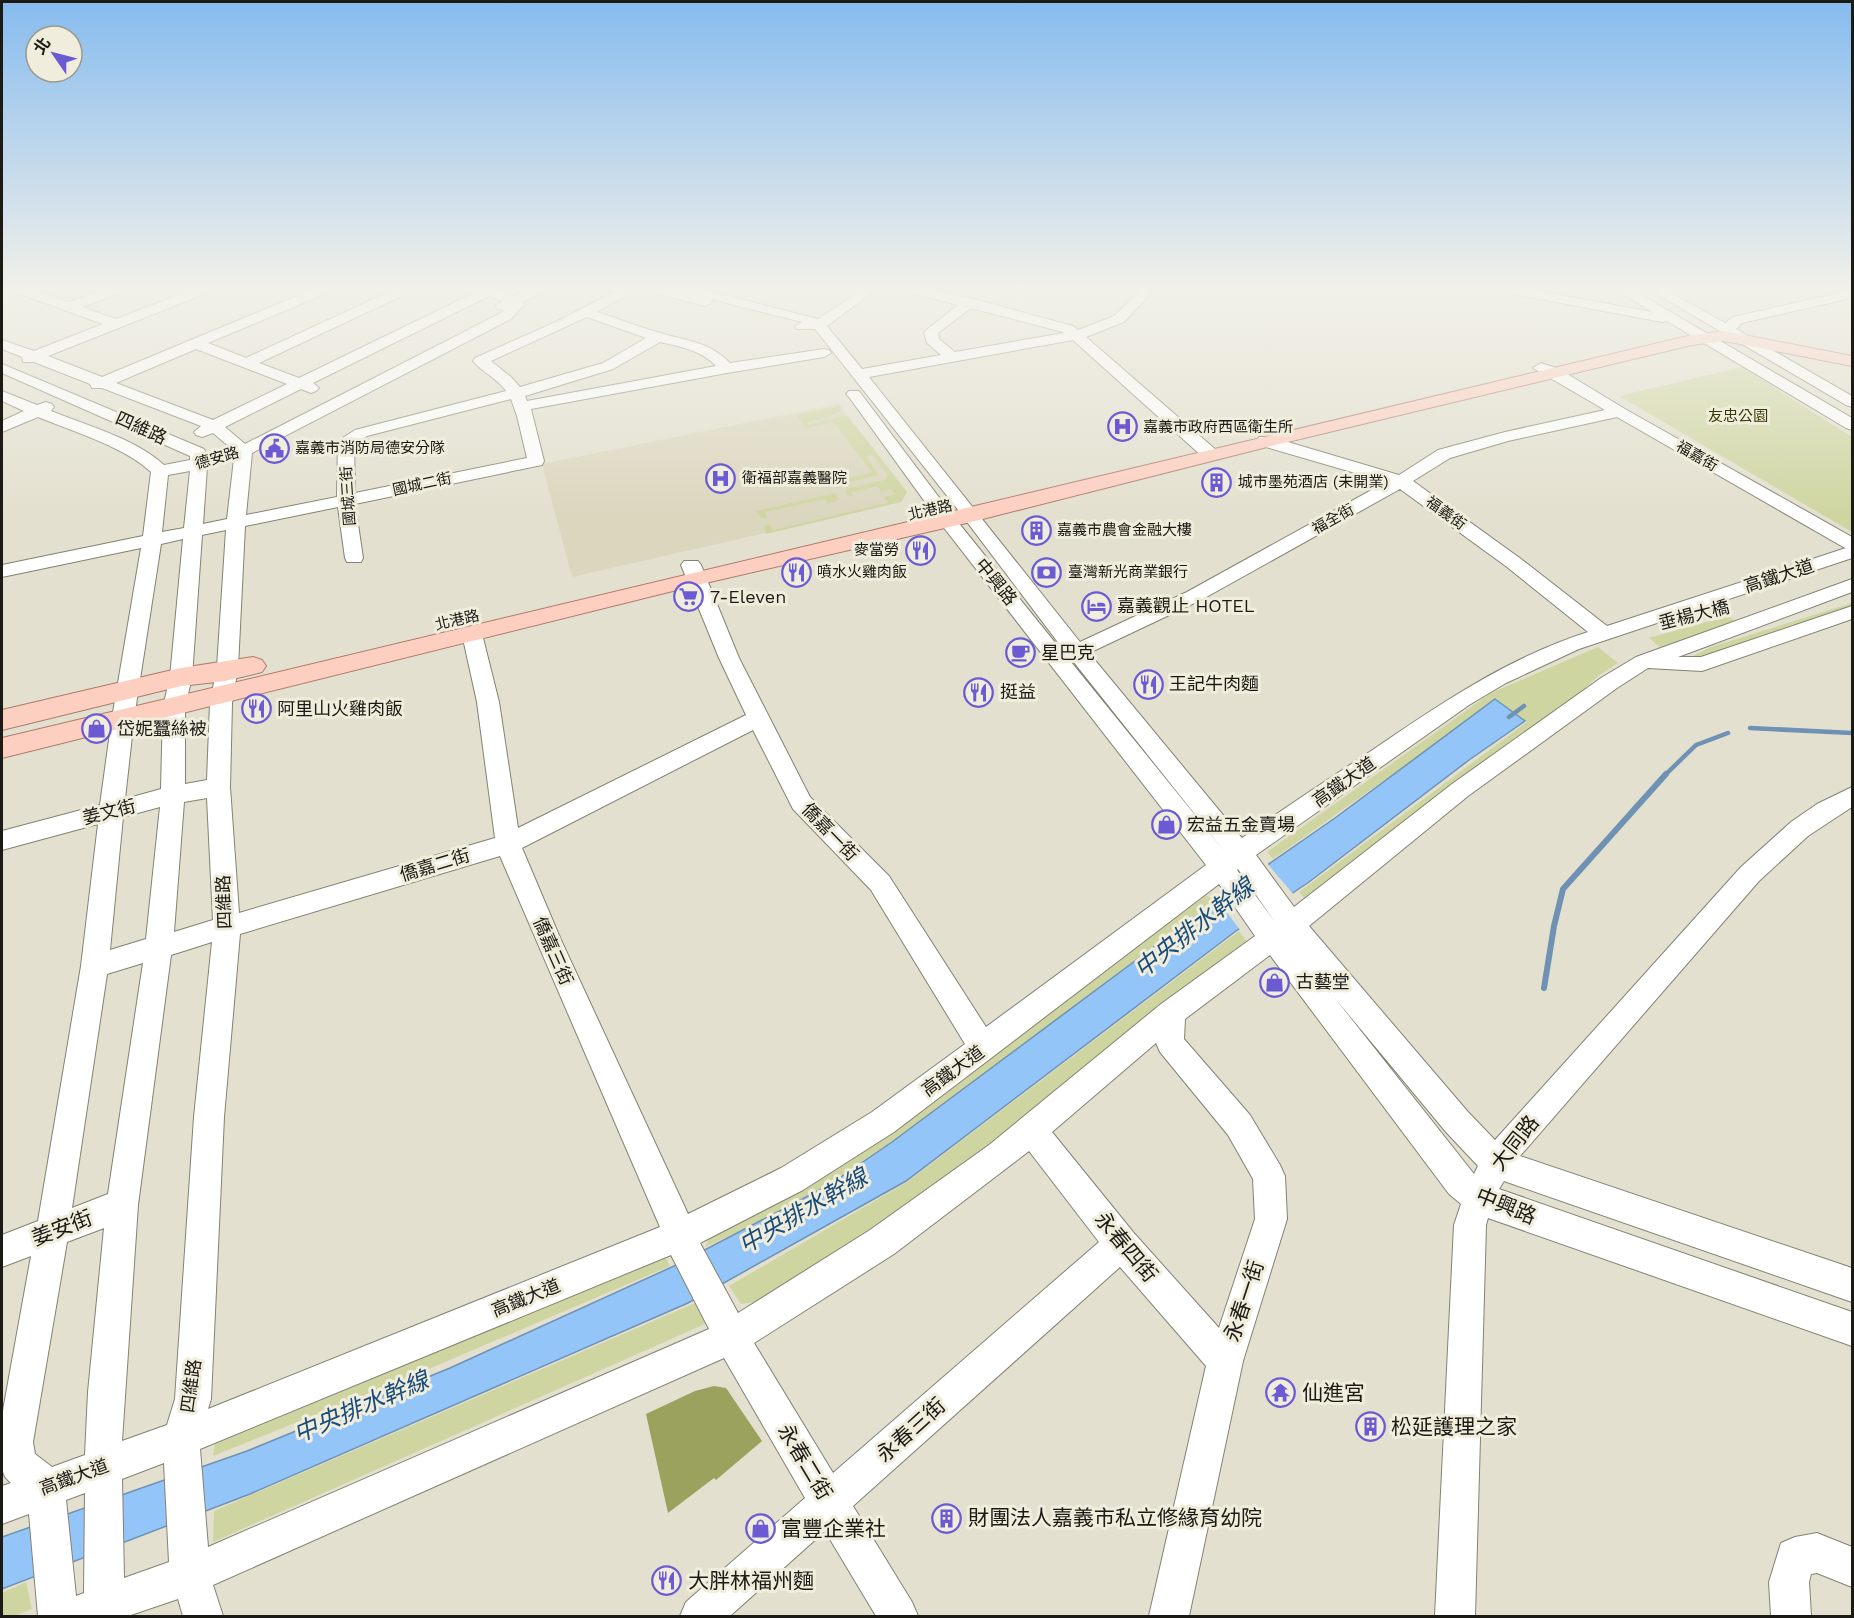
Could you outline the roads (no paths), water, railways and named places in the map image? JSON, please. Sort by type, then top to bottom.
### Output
[{"type":"main road","name":"北港路","points":[[2,748],[123,718],[174,708],[225,682],[1566,366]]},
{"type":"main road","name":"北港路","points":[[1206,450],[1265,441],[1547,370]]},
{"type":"main road","name":"北港路","points":[[2,720],[181,677],[225,682],[472,634],[694,572]]},
{"type":"street","name":"四維路","points":[[12,366],[71,397],[192,454]]},
{"type":"street","name":"四維路","points":[[57,366],[104,382],[231,437],[234,524],[225,682],[221,703],[218,787],[227,928],[209,1117],[193,1399],[181,1438],[190,1560],[203,1617]]},
{"type":"street","points":[[2,427],[144,366]]},
{"type":"street","points":[[254,366],[324,390],[299,402]]},
{"type":"street","name":"德安路","points":[[153,465],[192,454],[231,437],[303,383],[338,366]]},
{"type":"street","name":"德安路","points":[[153,465],[192,454],[403,366]]},
{"type":"street","name":"國城二街","points":[[2,571],[536,460],[520,400],[499,371],[487,366]]},
{"type":"street","name":"國城三街","points":[[354,558],[346,500],[344,445],[352,437],[520,400],[609,366]]},
{"type":"street","points":[[520,400],[743,366]]},
{"type":"street","name":"中興路","points":[[834,366],[954,511],[1237,869],[1460,1184],[1478,1198],[1852,1329]]},
{"type":"street","name":"中興路","points":[[851,366],[859,374],[954,511]]},
{"type":"street","points":[[859,374],[905,366]]},
{"type":"street","points":[[1111,366],[1206,450]]},
{"type":"street","points":[[1766,366],[1852,425]]},
{"type":"street","points":[[1774,366],[1852,412]]},
{"type":"street","points":[[1796,366],[1852,402]]},
{"type":"street","points":[[1811,366],[1852,390]]},
{"type":"street","name":"福嘉街","points":[[1547,370],[1852,544]]},
{"type":"street","name":"四維路","points":[[2,396],[153,465],[152,540],[123,718],[95,966],[52,1233],[15,1442],[18,1464],[46,1487]]},
{"type":"street","name":"福全街","points":[[1067,656],[1194,596],[1401,481],[1444,454],[1504,437],[1619,412]]},
{"type":"street","name":"福義街","points":[[1265,441],[1401,481],[1514,562],[1603,633]]},
{"type":"street","points":[[79,1610],[105,1566],[103,1467],[106,1392],[122,1204],[159,946],[173,795],[174,708],[181,677],[192,533],[192,454]]},
{"type":"street","name":"高鐵大道","points":[[2,1505],[683,1243],[836,1153],[883,1122],[1237,869],[1461,700],[1498,678],[1552,651],[1852,552]]},
{"type":"street","points":[[1679,617],[1852,560]]},
{"type":"street","name":"垂楊大橋","points":[[1603,633],[1679,617],[1852,568]]},
{"type":"street","name":"僑嘉一街","points":[[694,572],[729,658],[801,803],[880,883],[971,1030],[985,1047]]},
{"type":"street","name":"垂楊大橋","points":[[1707,642],[1852,585]]},
{"type":"street","points":[[79,1610],[725,1321],[882,1242],[1032,1130],[1171,1013],[1280,928],[1460,790],[1609,682],[1643,662],[1852,593]]},
{"type":"street","points":[[1643,662],[1702,664],[1852,612]]},
{"type":"street","name":"僑嘉三街","points":[[472,634],[488,702],[507,844],[672,1213],[683,1243],[725,1321]]},
{"type":"street","name":"僑嘉二街","points":[[95,966],[507,844],[758,718]]},
{"type":"street","name":"姜文街","points":[[2,840],[173,795],[218,787]]},
{"type":"street","name":"大同路","points":[[1455,1617],[1470,1225],[1478,1198],[1496,1163],[1718,907],[1782,845],[1831,807],[1852,796]]},
{"type":"street","name":"中興路","points":[[1280,928],[1496,1163],[1852,1285]]},
{"type":"street","name":"永春一街","points":[[1169,1617],[1225,1361],[1270,1219],[1269,1176],[1239,1125],[1170,1043],[1171,1013]]},
{"type":"street","name":"永春四街","points":[[1032,1130],[1121,1244],[1225,1361]]},
{"type":"street","name":"姜安街","points":[[2,1251],[122,1204]]},
{"type":"street","name":"永春三街","points":[[700,1617],[1121,1244]]},
{"type":"street","name":"永春二街","points":[[725,1321],[828,1503],[898,1617]]},
{"type":"street","points":[[46,1487],[79,1610]]},
{"type":"street","points":[[1791,1617],[1789,1582],[1795,1557],[1817,1553],[1852,1568]]},
{"type":"water","points":[[1495,699],[1525,721],[1469,760],[1309,882],[1236,931],[906,1181],[688,1303],[250,1494],[2,1589],[2,1537],[247,1451],[450,1368],[674,1266],[829,1185],[892,1142],[1214,902],[1335,818]]},
{"type":"waterway","name":"中央排水幹線","points":[[1509,717],[1524,706]]},
{"type":"waterway","points":[[1750,728],[1852,733]]},
{"type":"waterway","points":[[1666,774],[1696,745],[1728,733]]},
{"type":"waterway","points":[[1544,988],[1554,926],[1563,889],[1666,774]]},
{"type":"place","name":"嘉義市政府西區衛生所","points":[[1122,427]]},
{"type":"place","name":"嘉義市消防局德安分隊","points":[[274,448]]},
{"type":"place","name":"衛福部嘉義醫院","points":[[721,478]]},
{"type":"place","name":"城市墨苑酒店 (未開業)","points":[[1217,482]]},
{"type":"place","name":"嘉義市農會金融大樓","points":[[1036,530]]},
{"type":"place","name":"麥當勞","points":[[920,550]]},
{"type":"place","name":"噴水火雞肉飯","points":[[796,572]]},
{"type":"place","name":"臺灣新光商業銀行","points":[[1047,572]]},
{"type":"place","name":"7-Eleven","points":[[689,597]]},
{"type":"place","name":"嘉義觀止 HOTEL","points":[[1096,606]]},
{"type":"place","name":"星巴克","points":[[1020,653]]},
{"type":"place","name":"王記牛肉麵","points":[[1148,684]]},
{"type":"place","name":"挺益","points":[[979,692]]},
{"type":"place","name":"阿里山火雞肉飯","points":[[256,709]]},
{"type":"place","name":"岱妮蠶絲被","points":[[96,729]]},
{"type":"place","name":"宏益五金賣場","points":[[1166,825]]},
{"type":"place","name":"古藝堂","points":[[1275,982]]},
{"type":"place","name":"仙進宮","points":[[1281,1393]]},
{"type":"place","name":"松延護理之家","points":[[1370,1427]]},
{"type":"place","name":"財團法人嘉義市私立修緣育幼院","points":[[947,1518]]},
{"type":"place","name":"富豐企業社","points":[[760,1529]]},
{"type":"place","name":"大胖林福州麵","points":[[667,1581]]},
{"type":"park label","name":"友忠公園","points":[[1738,416]]}]
